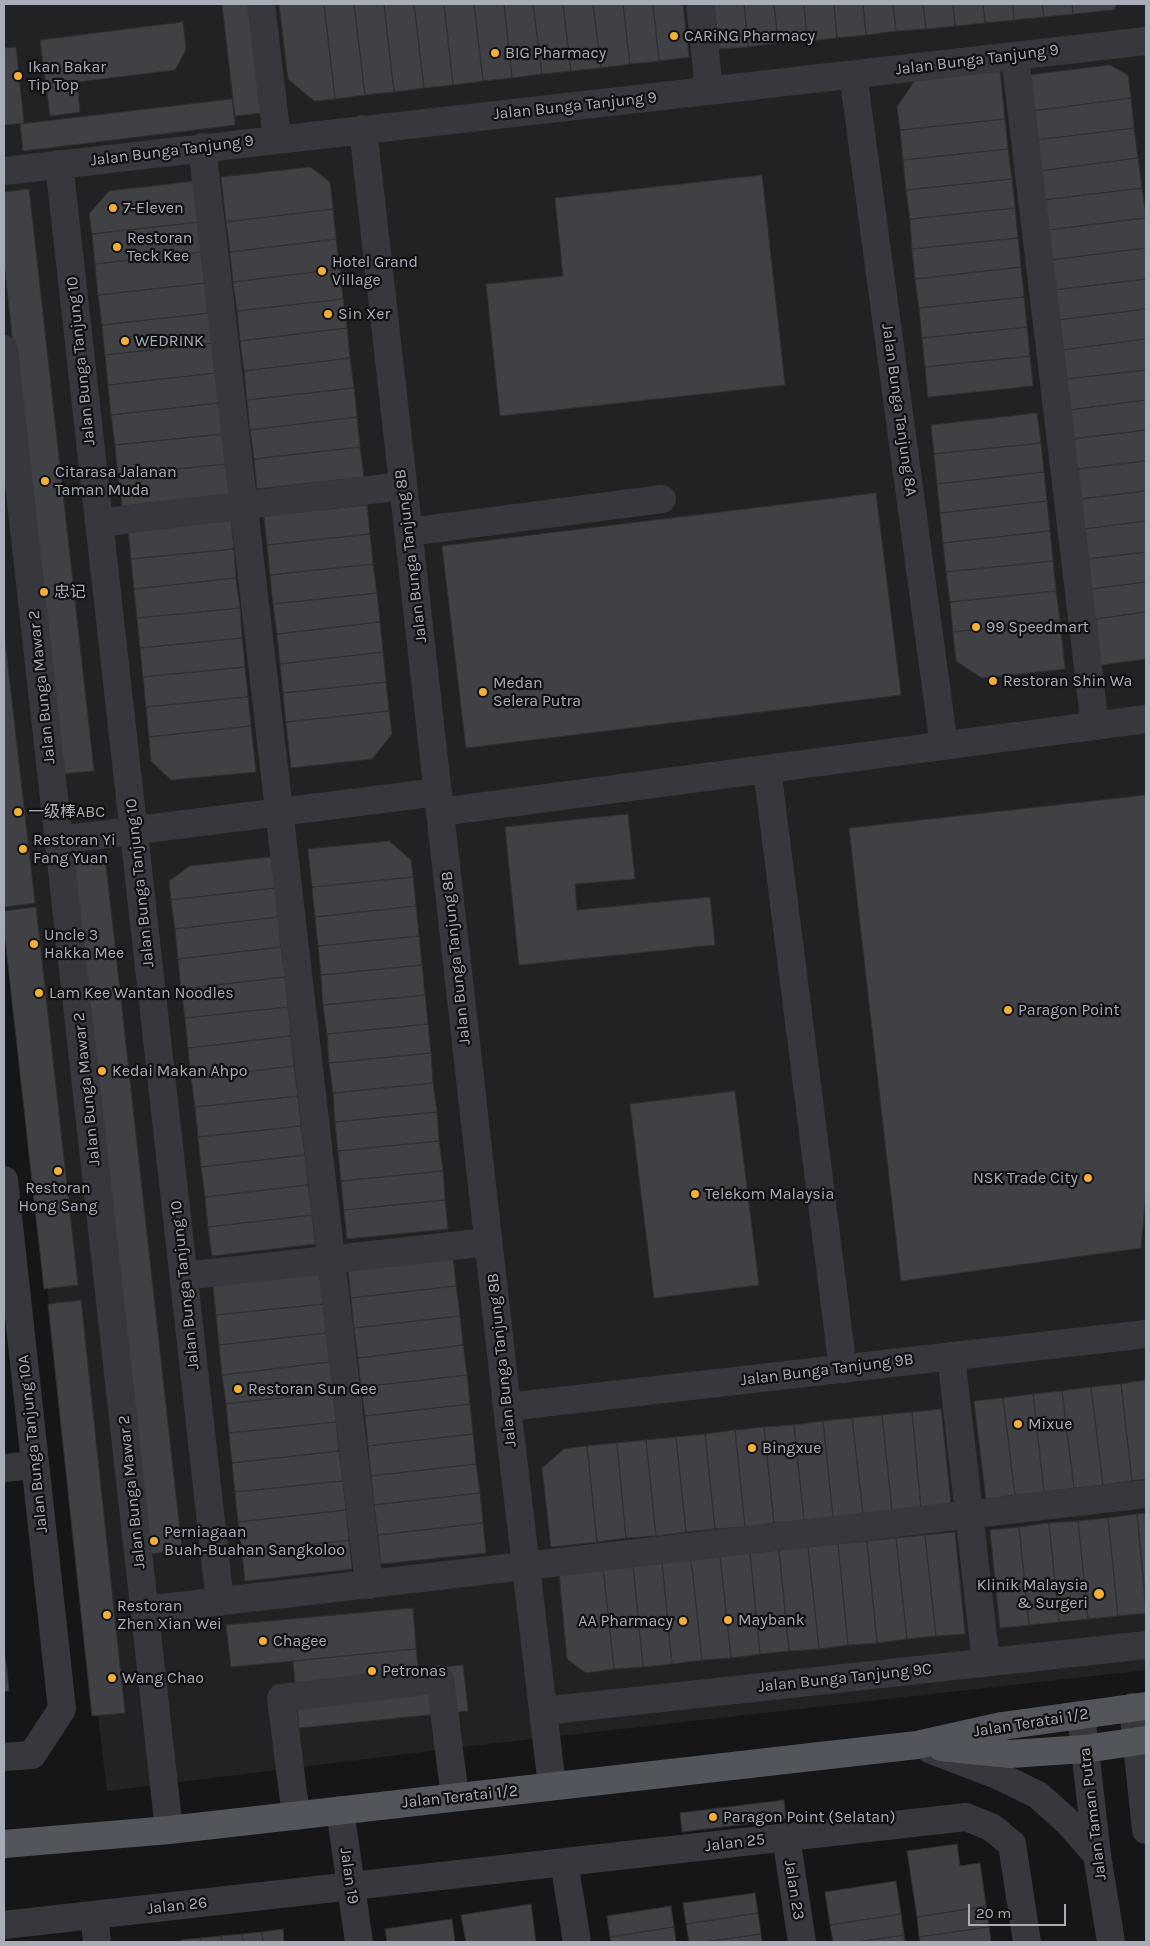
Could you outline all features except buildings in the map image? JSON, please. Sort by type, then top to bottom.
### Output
[{"type":"main road","name":"Jalan Teratai 1/2","points":[[4,1844],[169,1830],[917,1745],[1002,1726],[1140,1706]]},
{"type":"main road","name":"Jalan Teratai 1/2","points":[[917,1745],[1010,1754],[1085,1749],[1141,1741]]},
{"type":"street","points":[[261,4],[277,139]]},
{"type":"street","points":[[700,4],[709,90]]},
{"type":"street","name":"Jalan Bunga Tanjung 9","points":[[4,171],[1146,41]]},
{"type":"street","points":[[1015,56],[1095,726]]},
{"type":"street","name":"Jalan Bunga Tanjung 8A","points":[[853,74],[944,746]]},
{"type":"street","name":"Jalan Bunga Tanjung 8B","points":[[363,130],[525,1567],[552,1786]]},
{"type":"street","points":[[202,147],[368,1585]]},
{"type":"street","name":"Jalan Bunga Tanjung 10","points":[[59,164],[220,1602]]},
{"type":"street","name":"Jalan Bunga Mawar 2","points":[[4,349],[169,1830]]},
{"type":"street","points":[[99,523],[403,486]]},
{"type":"street","points":[[409,532],[662,499]]},
{"type":"street","points":[[59,840],[279,812],[439,802],[767,769],[1146,719]]},
{"type":"street","points":[[767,769],[843,1369]]},
{"type":"street","name":"Jalan Bunga Tanjung 10A","points":[[4,1180],[62,1709],[32,1755],[4,1757]]},
{"type":"street","points":[[184,1276],[488,1242]]},
{"type":"street","name":"Jalan Bunga Tanjung 9B","points":[[507,1407],[1146,1334]]},
{"type":"street","points":[[951,1356],[986,1662]]},
{"type":"street","points":[[4,1468],[35,1465]]},
{"type":"street","points":[[145,1610],[1146,1494]]},
{"type":"street","name":"Jalan Bunga Tanjung 9C","points":[[543,1711],[1146,1645]]},
{"type":"street","points":[[296,1816],[281,1698],[440,1679],[454,1797]]},
{"type":"street","points":[[1140,1706],[1146,1830]]},
{"type":"street","name":"Jalan Taman Putra","points":[[1081,1715],[1097,1855],[1111,1942]]},
{"type":"street","points":[[917,1745],[997,1775],[1038,1794],[1068,1822],[1097,1855]]},
{"type":"street","name":"Jalan 19","points":[[340,1810],[359,1942]]},
{"type":"street","name":"Jalan 25","points":[[351,1887],[966,1817],[991,1827],[1012,1844],[1028,1942]]},
{"type":"street","name":"Jalan 23","points":[[786,1837],[802,1942]]},
{"type":"street","points":[[564,1862],[577,1942]]},
{"type":"street","name":"Jalan 26","points":[[4,1925],[351,1887]]},
{"type":"street","points":[[94,1915],[97,1942]]},
{"type":"shaded area","points":[[4,4],[1146,4],[1146,1670],[488,1744],[107,1791],[4,929]]},
{"type":"place","name":"CARiNG Pharmacy","points":[[674,36]]},
{"type":"place","name":"BIG Pharmacy","points":[[495,53]]},
{"type":"place","name":"Ikan Bakar Tip Top","points":[[18,76]]},
{"type":"place","name":"7-Eleven","points":[[113,208]]},
{"type":"place","name":"Restoran Teck Kee","points":[[117,247]]},
{"type":"place","name":"Hotel Grand Village","points":[[322,271]]},
{"type":"place","name":"Sin Xer","points":[[328,314]]},
{"type":"place","name":"WEDRINK","points":[[125,341]]},
{"type":"place","name":"Citarasa Jalanan Taman Muda","points":[[45,481]]},
{"type":"place","name":"忠记","points":[[44,592]]},
{"type":"place","name":"99 Speedmart","points":[[976,627]]},
{"type":"place","name":"Restoran Shin Wa","points":[[993,681]]},
{"type":"place","name":"Medan Selera Putra","points":[[483,692]]},
{"type":"place","name":"一级棒ABC","points":[[18,812]]},
{"type":"place","name":"Restoran Yi Fang Yuan","points":[[23,849]]},
{"type":"place","name":"Uncle 3 Hakka Mee","points":[[34,944]]},
{"type":"place","name":"Lam Kee Wantan Noodles","points":[[39,993]]},
{"type":"place","name":"Paragon Point","points":[[1008,1010]]},
{"type":"place","name":"Kedai Makan Ahpo","points":[[102,1071]]},
{"type":"place","name":"Restoran Hong Sang","points":[[58,1171]]},
{"type":"place","name":"NSK Trade City","points":[[1088,1178]]},
{"type":"place","name":"Telekom Malaysia","points":[[695,1194]]},
{"type":"place","name":"Restoran Sun Gee","points":[[238,1389]]},
{"type":"place","name":"Mixue","points":[[1018,1424]]},
{"type":"place","name":"Bingxue","points":[[752,1448]]},
{"type":"place","name":"Perniagaan Buah-Buahan Sangkoloo","points":[[154,1541]]},
{"type":"place","name":"Klinik Malaysia & Surgeri","points":[[1099,1594]]},
{"type":"place","name":"Restoran Zhen Xian Wei","points":[[107,1615]]},
{"type":"place","name":"Maybank","points":[[728,1620]]},
{"type":"place","name":"AA Pharmacy","points":[[683,1621]]},
{"type":"place","name":"Chagee","points":[[263,1641]]},
{"type":"place","name":"Petronas","points":[[372,1671]]},
{"type":"place","name":"Wang Chao","points":[[112,1678]]},
{"type":"place","name":"Paragon Point (Selatan)","points":[[713,1817]]}]
